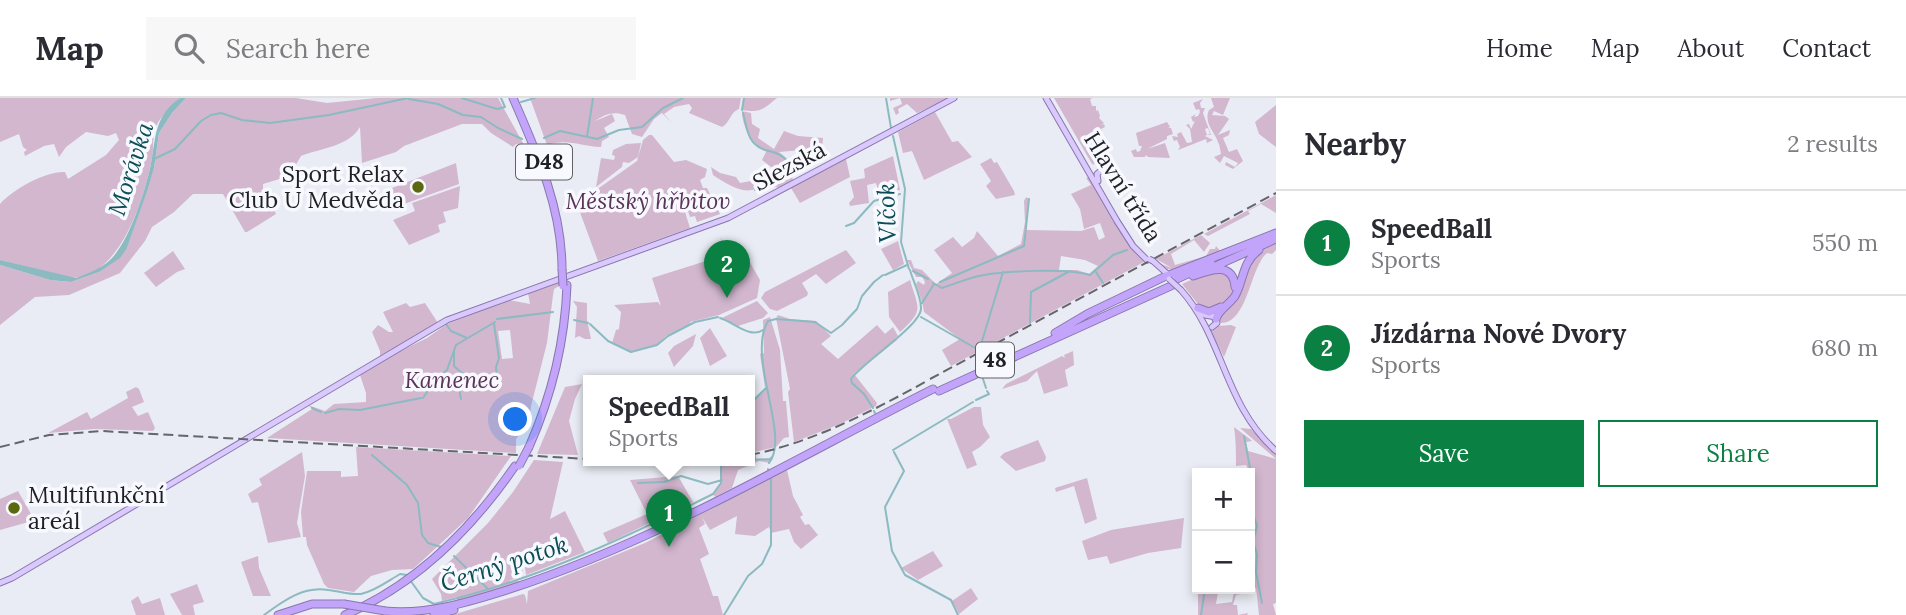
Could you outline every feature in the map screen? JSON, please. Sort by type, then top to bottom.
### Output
[{"type":"highway","name":"D48","points":[[356,615],[411,581],[447,554],[474,527],[498,498],[542,417],[562,338],[564,268],[554,206],[515,98]]},
{"type":"highway","name":"D48","points":[[515,98],[540,151],[556,197],[565,238],[564,268]]},
{"type":"highway","name":"48","points":[[1192,276],[1275,237]]},
{"type":"highway","name":"48","points":[[525,586],[591,564],[659,533],[936,390],[1275,237]]},
{"type":"highway","points":[[1210,320],[1236,295],[1249,259],[1275,237]]},
{"type":"highway","name":"48","points":[[1054,335],[1087,314],[1174,281],[1217,269],[1230,273],[1235,283],[1234,290],[1210,320]]},
{"type":"highway","points":[[1198,311],[1209,312],[1221,307]]},
{"type":"highway","name":"D48","points":[[345,615],[411,581]]},
{"type":"highway","points":[[278,615],[312,604],[344,604],[406,613],[432,610],[525,586]]},
{"type":"highway","points":[[434,615],[525,586]]},
{"type":"main road","name":"Slezská","points":[[0,583],[447,320],[728,218],[954,98]]},
{"type":"main road","name":"Hlavní třída","points":[[1047,98],[1132,239],[1150,261]]},
{"type":"main road","name":"Hlavní třída","points":[[1047,98],[1133,246],[1174,281],[1198,311]]},
{"type":"main road","points":[[1098,181],[1099,171],[1107,166]]},
{"type":"main road","points":[[1198,311],[1210,320],[1211,335],[1243,408],[1276,449]]},
{"type":"main road","points":[[1198,311],[1248,420],[1276,449]]},
{"type":"main road","points":[[1210,320],[1210,338]]},
{"type":"green space","points":[[0,98],[180,98],[156,126],[149,174],[127,233],[103,265],[88,275],[70,278],[0,260],[0,204],[30,182],[49,174],[65,172],[68,179],[106,155],[119,140],[116,133],[108,136],[86,132],[66,147],[59,157],[54,144],[25,156],[24,152],[27,150],[23,147],[19,134],[0,142]]},
{"type":"green space","points":[[186,98],[296,98],[327,103],[377,98],[498,98],[524,145],[516,144],[513,147],[482,124],[462,124],[404,146],[396,152],[362,163],[360,127],[355,134],[341,143],[301,156],[286,177],[263,184],[276,214],[247,232],[223,194],[193,194],[174,212],[152,227],[145,241],[120,273],[69,295],[35,297],[0,325],[0,265],[50,280],[71,282],[99,272],[127,248],[154,168],[159,133]]},
{"type":"green space","points":[[530,98],[741,98],[739,109],[722,127],[689,113],[692,108],[689,104],[674,107],[664,114],[672,123],[662,113],[654,119],[642,137],[632,134],[625,115],[613,113],[606,115],[595,121],[612,114],[615,121],[604,128],[609,137],[602,141],[601,147],[567,142],[547,145]]},
{"type":"green space","points":[[743,98],[777,98],[764,108],[753,111],[742,110]]},
{"type":"green space","points":[[900,98],[949,98],[917,113],[907,104],[898,109],[899,113],[896,115],[893,108],[902,104]]},
{"type":"green space","points":[[1054,98],[1093,98],[1090,99],[1092,106],[1096,106],[1096,111],[1098,110],[1099,118],[1104,123],[1101,125],[1104,124],[1105,127],[1101,129],[1104,137],[1107,137],[1102,140],[1105,149],[1102,150],[1102,142],[1098,141],[1088,147],[1089,151],[1093,150],[1094,154],[1091,155],[1097,165],[1092,164]]},
{"type":"green space","points":[[1211,98],[1230,98],[1223,115],[1214,111],[1212,115],[1229,119],[1218,135],[1230,130],[1229,135],[1223,138],[1229,152],[1237,149],[1243,161],[1233,169],[1225,165],[1226,162],[1235,167],[1238,163],[1224,156],[1220,163],[1214,157],[1221,154],[1208,119],[1209,110],[1214,107]]},
{"type":"green space","points":[[1203,99],[1201,108],[1205,108],[1203,113],[1211,135],[1205,136],[1213,140],[1207,143],[1206,139],[1178,150],[1180,147],[1177,140],[1174,141],[1172,136],[1178,137],[1177,134],[1181,132],[1187,143],[1192,142],[1190,129],[1186,125],[1189,124],[1191,129],[1195,121],[1193,122],[1191,117],[1196,114],[1194,117],[1198,116],[1200,112],[1193,103]]},
{"type":"green space","points":[[1276,105],[1276,147],[1259,134],[1255,122]]},
{"type":"green space","points":[[742,111],[751,113],[752,124],[760,129],[758,138],[774,149],[784,131],[798,136],[823,138],[822,148],[779,152],[790,164],[793,181],[780,188],[742,190],[731,186],[713,175],[711,167],[720,173],[736,177],[740,183],[756,180],[762,185],[772,184],[779,173],[762,160],[767,150],[757,145],[749,135]]},
{"type":"green space","points":[[935,112],[952,142],[958,141],[972,157],[924,180],[912,151],[903,153],[898,132]]},
{"type":"green space","points":[[1167,122],[1173,134],[1147,149],[1165,143],[1170,158],[1146,155],[1134,157],[1131,151],[1140,151],[1142,146],[1139,146],[1136,133]]},
{"type":"green space","name":"Městský hřbitov","points":[[652,135],[674,162],[686,160],[707,169],[705,177],[700,180],[720,214],[697,222],[695,216],[690,217],[688,211],[685,212],[690,228],[598,261],[578,207],[582,200],[637,161],[643,140]]},
{"type":"green space","points":[[641,143],[638,157],[629,163],[623,162],[622,167],[596,187],[601,158],[614,160],[613,150],[626,144]]},
{"type":"green space","points":[[893,156],[900,190],[879,194],[876,183],[867,185],[869,203],[850,206],[849,203],[854,197],[850,181],[865,178],[864,169]]},
{"type":"green space","points":[[991,158],[994,163],[997,162],[1015,195],[996,199],[986,186],[991,181],[980,164]]},
{"type":"green space","points":[[846,159],[850,177],[800,203],[791,188]]},
{"type":"green space","name":"Sport Relax Club U Medvěda","points":[[456,163],[459,184],[393,208],[387,190]]},
{"type":"green space","points":[[1089,177],[1129,245],[1144,262],[951,366],[942,350],[960,339],[924,312],[916,284],[918,281],[924,285],[925,282],[922,277],[916,277],[907,260],[911,260],[914,268],[922,270],[936,284],[952,273],[934,250],[953,237],[962,247],[974,238],[977,231],[998,256],[1021,244],[1026,197],[1029,199],[1026,230],[1081,231],[1094,227],[1099,240],[1105,237],[1100,223],[1084,229],[1080,209],[1071,194],[1091,185],[1086,178]],"holes":[[[1061,256],[1085,260],[1098,266],[1089,274],[1077,270],[1059,270]]]},
{"type":"green space","points":[[460,186],[458,208],[443,212],[446,222],[438,225],[440,232],[409,245],[393,220],[415,211],[412,203]]},
{"type":"green space","points":[[1276,195],[1276,213],[1261,204],[1248,211],[1250,214],[1208,236],[1204,234]]},
{"type":"green space","points":[[1201,235],[1210,243],[1204,252],[1194,240],[1171,254],[1175,265],[1206,256],[1210,249],[1215,249],[1216,246],[1221,252],[1172,269],[1167,269],[1161,264],[1172,268],[1156,259]]},
{"type":"green space","points":[[720,236],[730,247],[740,245],[760,280],[757,298],[719,315],[690,322],[691,324],[666,336],[657,345],[628,352],[612,343],[616,330],[619,329],[621,312],[614,305],[658,302],[661,306],[652,278],[725,255]]},
{"type":"green space","points":[[898,241],[904,264],[893,270],[881,249]]},
{"type":"green space","points":[[1276,244],[1276,250],[1272,254],[1267,253],[1261,260],[1237,314],[1230,321],[1221,323],[1218,319],[1230,305],[1246,267],[1262,249]]},
{"type":"green space","points":[[846,250],[856,263],[826,284],[816,274],[802,283],[807,296],[777,311],[770,309],[761,298],[765,292]]},
{"type":"green space","points":[[173,251],[185,269],[156,287],[144,273]]},
{"type":"green space","points":[[1211,271],[1229,274],[1234,288],[1229,298],[1221,304],[1212,308],[1201,308],[1182,284]]},
{"type":"green space","points":[[910,280],[917,309],[913,319],[900,332],[889,317],[888,292]]},
{"type":"green space","name":"Kamenec","points":[[559,282],[559,286],[554,289],[547,343],[529,423],[516,439],[516,453],[267,438],[312,409],[308,405],[325,411],[334,404],[366,402],[360,375],[447,324],[509,300],[530,304],[528,293]],"holes":[[[510,330],[513,358],[502,359],[498,331]]]},
{"type":"green space","points":[[573,301],[587,303],[591,339],[579,336],[575,338],[577,307]]},
{"type":"green space","points":[[757,301],[768,313],[763,318],[738,326],[722,318]]},
{"type":"green space","points":[[406,303],[410,307],[425,303],[438,323],[380,356],[372,332],[378,325],[393,332],[383,312]]},
{"type":"green space","points":[[778,315],[816,321],[831,336],[821,344],[838,359],[877,325],[885,334],[893,327],[898,336],[895,338],[897,340],[854,374],[877,403],[876,406],[794,442],[788,392],[790,389],[776,318]]},
{"type":"green space","points":[[770,317],[780,350],[783,401],[786,401],[789,437],[784,438],[776,447],[755,452],[755,397],[765,388],[760,354],[764,353],[763,320]]},
{"type":"green space","points":[[1218,326],[1236,327],[1224,357],[1211,332]]},
{"type":"green space","points":[[710,328],[727,356],[710,366],[700,338]]},
{"type":"green space","points":[[696,334],[693,346],[674,367],[668,353],[674,346]]},
{"type":"green space","points":[[1073,351],[1074,365],[1065,370],[1068,386],[1044,394],[1037,371],[1027,381],[1002,389],[1006,384],[1062,356],[1065,358],[1064,355]]},
{"type":"green space","points":[[582,384],[569,421],[578,455],[537,454],[565,387]]},
{"type":"green space","points":[[136,387],[144,402],[132,407],[138,416],[148,412],[155,428],[153,431],[94,429],[48,433],[87,412],[91,419],[128,398],[126,392]]},
{"type":"green space","points":[[974,407],[981,407],[983,425],[990,437],[972,452],[977,465],[967,469],[947,419]]},
{"type":"green space","points":[[1234,427],[1252,441],[1246,442],[1248,451],[1276,459],[1276,603],[1273,604],[1276,615],[1259,615],[1255,588],[1255,468],[1236,466]]},
{"type":"green space","points":[[1240,428],[1251,429],[1276,453],[1276,459]]},
{"type":"green space","points":[[1038,440],[1046,457],[1045,461],[1016,471],[1000,457],[1004,453]]},
{"type":"green space","points":[[356,447],[511,456],[468,518],[413,569],[392,570],[371,576],[354,592],[328,588],[324,584],[306,537],[303,537],[301,512],[307,471],[341,471],[341,477],[358,476]]},
{"type":"green space","points":[[302,452],[305,476],[297,523],[301,537],[268,543],[258,502],[252,503],[248,494],[262,485],[259,479]]},
{"type":"green space","points":[[773,456],[769,463],[755,463],[755,461],[770,459]]},
{"type":"green space","points":[[534,460],[563,462],[550,519],[565,511],[585,552],[526,575],[523,551],[523,576],[509,581],[523,581],[457,601],[457,597],[442,601],[432,579],[488,523]]},
{"type":"green space","points":[[723,466],[747,466],[738,470],[732,488],[715,497],[713,494],[721,483],[720,470]]},
{"type":"green space","points":[[787,470],[793,496],[803,515],[800,517],[805,525],[809,524],[818,535],[801,549],[794,542],[789,529],[771,533],[769,527],[755,536],[735,534],[737,516],[710,530],[702,517],[705,524],[699,528],[709,554],[700,559],[713,596],[718,596],[723,615],[452,615],[523,594],[527,604],[528,591],[645,543]]},
{"type":"green space","points":[[678,476],[693,502],[608,543],[603,533],[647,514],[630,480]]},
{"type":"green space","points":[[1087,478],[1097,519],[1085,524],[1074,486],[1056,492],[1055,488]]},
{"type":"green space","name":"Multifunkční areál","points":[[18,491],[32,521],[0,530],[0,499]]},
{"type":"green space","points":[[1184,518],[1181,548],[1148,553],[1110,564],[1107,556],[1088,560],[1082,541],[1111,530]]},
{"type":"green space","points":[[933,551],[943,566],[918,580],[901,568]]},
{"type":"green space","points":[[258,556],[259,568],[271,596],[253,596],[241,562]]},
{"type":"green space","points":[[197,584],[204,602],[193,605],[195,615],[182,615],[170,594]]},
{"type":"green space","points":[[971,588],[978,599],[959,614],[952,601]]},
{"type":"green space","points":[[1198,594],[1218,594],[1216,604],[1232,602],[1233,594],[1241,594],[1236,595],[1233,605],[1237,605],[1238,615],[1198,615]]},
{"type":"green space","points":[[138,596],[142,604],[160,598],[165,615],[136,615],[131,601]]},
{"type":"water","points":[[180,98],[186,98],[159,133],[154,168],[147,191],[127,248],[120,258],[99,272],[71,282],[50,280],[0,265],[0,260],[76,278],[109,261],[124,241],[142,198],[162,117]]},
{"type":"waterway","name":"Morávka","points":[[154,159],[175,149],[201,121],[211,115],[221,113],[242,120],[270,123],[329,115],[408,98]]},
{"type":"waterway","points":[[462,98],[497,109],[505,107],[501,98]]},
{"type":"waterway","points":[[521,102],[535,98]]},
{"type":"waterway","points":[[587,137],[593,98]]},
{"type":"waterway","points":[[544,138],[560,131],[597,139],[619,130],[642,127],[663,108],[683,98]]},
{"type":"waterway","points":[[742,110],[744,98]]},
{"type":"waterway","name":"Vlčok","points":[[886,98],[891,128]]},
{"type":"waterway","points":[[409,99],[438,104],[463,115],[481,117],[522,139]]},
{"type":"waterway","points":[[743,113],[752,141],[763,150],[777,153],[792,167],[788,177],[755,190]]},
{"type":"waterway","name":"Vlčok","points":[[893,136],[905,189],[901,242],[909,269]]},
{"type":"waterway","points":[[846,226],[854,223],[874,201],[900,194]]},
{"type":"waterway","name":"Černý potok","points":[[940,282],[1024,246],[1029,199]]},
{"type":"waterway","points":[[933,283],[942,288],[979,276],[1022,271],[1067,271],[1090,275],[1113,255],[1127,250]]},
{"type":"waterway","name":"Vlčok","points":[[885,275],[907,265]]},
{"type":"waterway","points":[[873,408],[851,379],[919,315],[921,303],[910,270]]},
{"type":"waterway","name":"Černý potok","points":[[913,271],[928,279]]},
{"type":"waterway","points":[[1030,323],[1031,292],[1070,271]]},
{"type":"waterway","points":[[982,341],[1003,272]]},
{"type":"waterway","points":[[1096,272],[1103,283]]},
{"type":"waterway","name":"Vlčok","points":[[769,463],[774,451],[775,434],[762,355],[763,336],[768,321],[776,319],[815,322],[831,333],[857,309],[862,296],[883,275]]},
{"type":"waterway","name":"Vlčok","points":[[922,303],[934,284]]},
{"type":"waterway","points":[[497,319],[553,312]]},
{"type":"waterway","points":[[590,324],[608,341],[631,352],[657,345],[695,322],[718,317]]},
{"type":"waterway","points":[[921,317],[977,349],[981,362]]},
{"type":"waterway","points":[[720,318],[747,331],[763,330]]},
{"type":"waterway","points":[[574,320],[588,323]]},
{"type":"waterway","points":[[423,398],[435,380],[447,370],[456,345],[495,322]]},
{"type":"waterway","points":[[446,324],[451,331],[467,338]]},
{"type":"waterway","points":[[494,324],[499,358],[496,367],[497,381]]},
{"type":"waterway","points":[[454,350],[454,366],[464,375],[459,388],[461,399]]},
{"type":"waterway","points":[[982,376],[986,388]]},
{"type":"waterway","points":[[755,399],[766,388]]},
{"type":"waterway","points":[[976,400],[989,394],[987,391]]},
{"type":"waterway","points":[[325,413],[339,409],[360,410],[421,398]]},
{"type":"waterway","points":[[893,450],[973,402]]},
{"type":"waterway","points":[[312,408],[321,412]]},
{"type":"waterway","points":[[1244,436],[1250,468]]},
{"type":"waterway","points":[[894,452],[904,471],[885,507],[892,551],[905,575],[951,600],[958,615]]},
{"type":"waterway","points":[[372,455],[407,485],[418,503],[422,535],[428,543],[441,547]]},
{"type":"waterway","name":"Černý potok","points":[[755,460],[772,457]]},
{"type":"waterway","name":"Černý potok","points":[[410,580],[423,598],[434,604],[471,595],[542,571],[611,543],[713,494],[721,483],[722,466]]},
{"type":"waterway","points":[[638,483],[664,482],[681,476],[708,484],[722,480]]},
{"type":"waterway","name":"Vlčok","points":[[724,615],[748,576],[762,564],[771,545],[771,479]]},
{"type":"waterway","points":[[1255,520],[1255,534]]},
{"type":"waterway","points":[[1255,548],[1262,603]]},
{"type":"waterway","points":[[454,556],[488,589]]},
{"type":"waterway","name":"Černý potok","points":[[264,615],[302,592],[319,589],[361,594],[400,574],[407,575]]},
{"type":"waterway","points":[[1201,615],[1204,594]]},
{"type":"railway","points":[[930,379],[1276,193]]},
{"type":"railway","points":[[755,454],[819,434],[863,415],[927,381]]},
{"type":"railway","points":[[0,447],[49,435],[102,431],[583,459]]},
{"type":"place","name":"Sport Relax Club U Medvěda","points":[[418,187]]},
{"type":"place","name":"Jízdárna Nové Dvory","points":[[727,298]]},
{"type":"place","name":"Multifunkční areál","points":[[14,508]]},
{"type":"place","name":"SpeedBall","points":[[669,547]]}]
